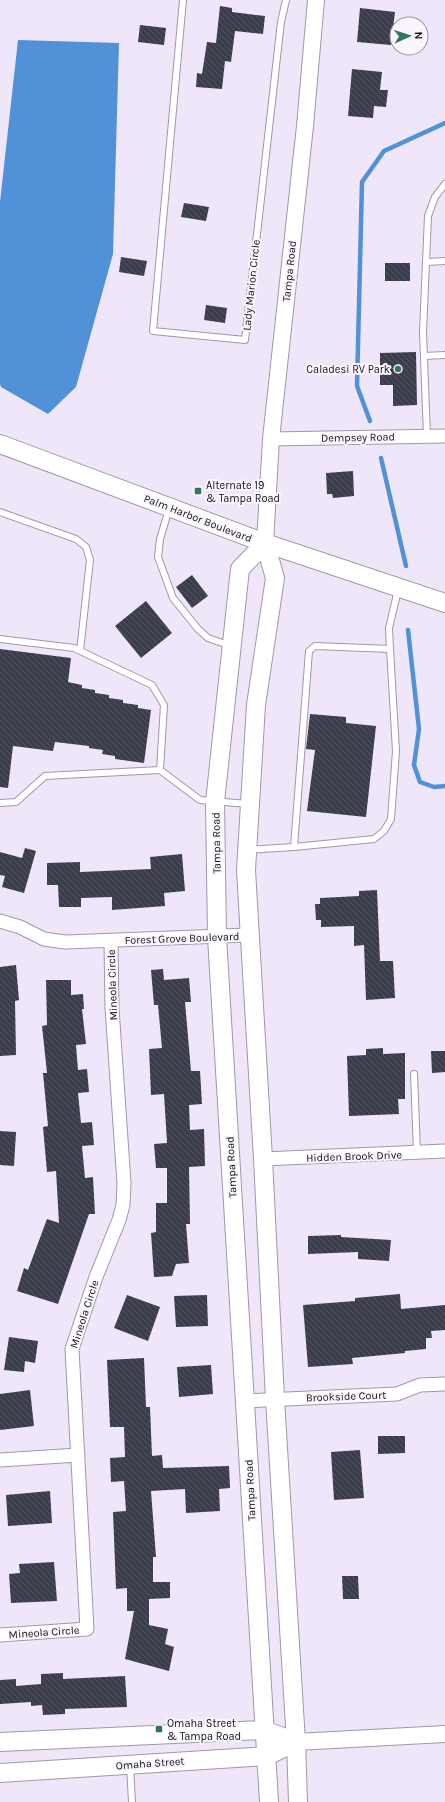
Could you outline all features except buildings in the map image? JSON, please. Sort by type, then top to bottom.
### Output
[{"type":"main road","name":"Palm Harbor Boulevard","points":[[0,444],[265,543],[438,601]]},
{"type":"main road","name":"Tampa Road","points":[[265,543],[240,569],[215,802],[217,937],[269,1802]]},
{"type":"main road","name":"Tampa Road","points":[[265,543],[275,578],[256,705],[246,870],[275,1399],[296,1742],[298,1802]]},
{"type":"main road","name":"Omaha Street","points":[[0,1742],[264,1730],[296,1742]]},
{"type":"main road","name":"Omaha Street","points":[[0,1773],[267,1756],[296,1742]]},
{"type":"street","name":"Tampa Road","points":[[265,543],[271,439],[305,126],[316,0]]},
{"type":"street","name":"Dempsey Road","points":[[271,439],[445,436]]},
{"type":"street","name":"Forest Grove Boulevard","points":[[0,921],[20,926],[44,939],[66,942],[249,935]]},
{"type":"street","name":"Mineola Circle","points":[[0,1635],[87,1629],[72,1349],[96,1277],[106,1254],[123,1205],[124,1183],[112,1008],[111,941]]},
{"type":"street","name":"Hidden Brook Drive","points":[[263,1159],[445,1151]]},
{"type":"street","name":"Brookside Court","points":[[244,1401],[397,1394],[420,1385],[445,1384]]},
{"type":"street","points":[[0,1460],[78,1455]]},
{"type":"street","name":"Omaha Street","points":[[296,1742],[445,1734]]},
{"type":"lane","name":"Lady Marion Circle","points":[[183,0],[153,331],[245,340],[281,22],[286,0]]},
{"type":"lane","points":[[427,436],[424,356],[428,216],[435,197],[445,184]]},
{"type":"lane","points":[[427,262],[445,261]]},
{"type":"lane","points":[[424,356],[445,355]]},
{"type":"lane","points":[[170,507],[160,539],[158,557],[174,598],[198,629],[208,638],[232,646]]},
{"type":"lane","points":[[0,512],[76,539],[86,547],[90,560],[80,651]]},
{"type":"lane","points":[[247,850],[374,839],[384,831],[391,819],[396,751],[389,628],[398,588]]},
{"type":"lane","points":[[0,639],[74,648],[152,685],[164,705],[160,770]]},
{"type":"lane","points":[[294,846],[309,651],[315,646],[390,649]]},
{"type":"lane","points":[[0,803],[16,802],[45,776],[160,770],[200,800],[249,804]]},
{"type":"lane","points":[[414,1074],[417,1153]]},
{"type":"lane","points":[[130,1764],[132,1802]]},
{"type":"water","points":[[18,40],[119,43],[113,254],[76,387],[48,414],[1,387],[0,384],[0,202]]},
{"type":"waterway","points":[[370,421],[357,386],[362,182],[384,151],[445,123]]},
{"type":"waterway","points":[[381,458],[406,566]]},
{"type":"waterway","points":[[408,630],[419,729],[414,765],[420,782],[434,787],[445,786]]},
{"type":"place","name":"Caladesi RV Park","points":[[398,369]]},
{"type":"place","name":"Alternate 19 & Tampa Road","points":[[198,491]]},
{"type":"place","name":"Omaha Street & Tampa Road","points":[[159,1729]]}]
